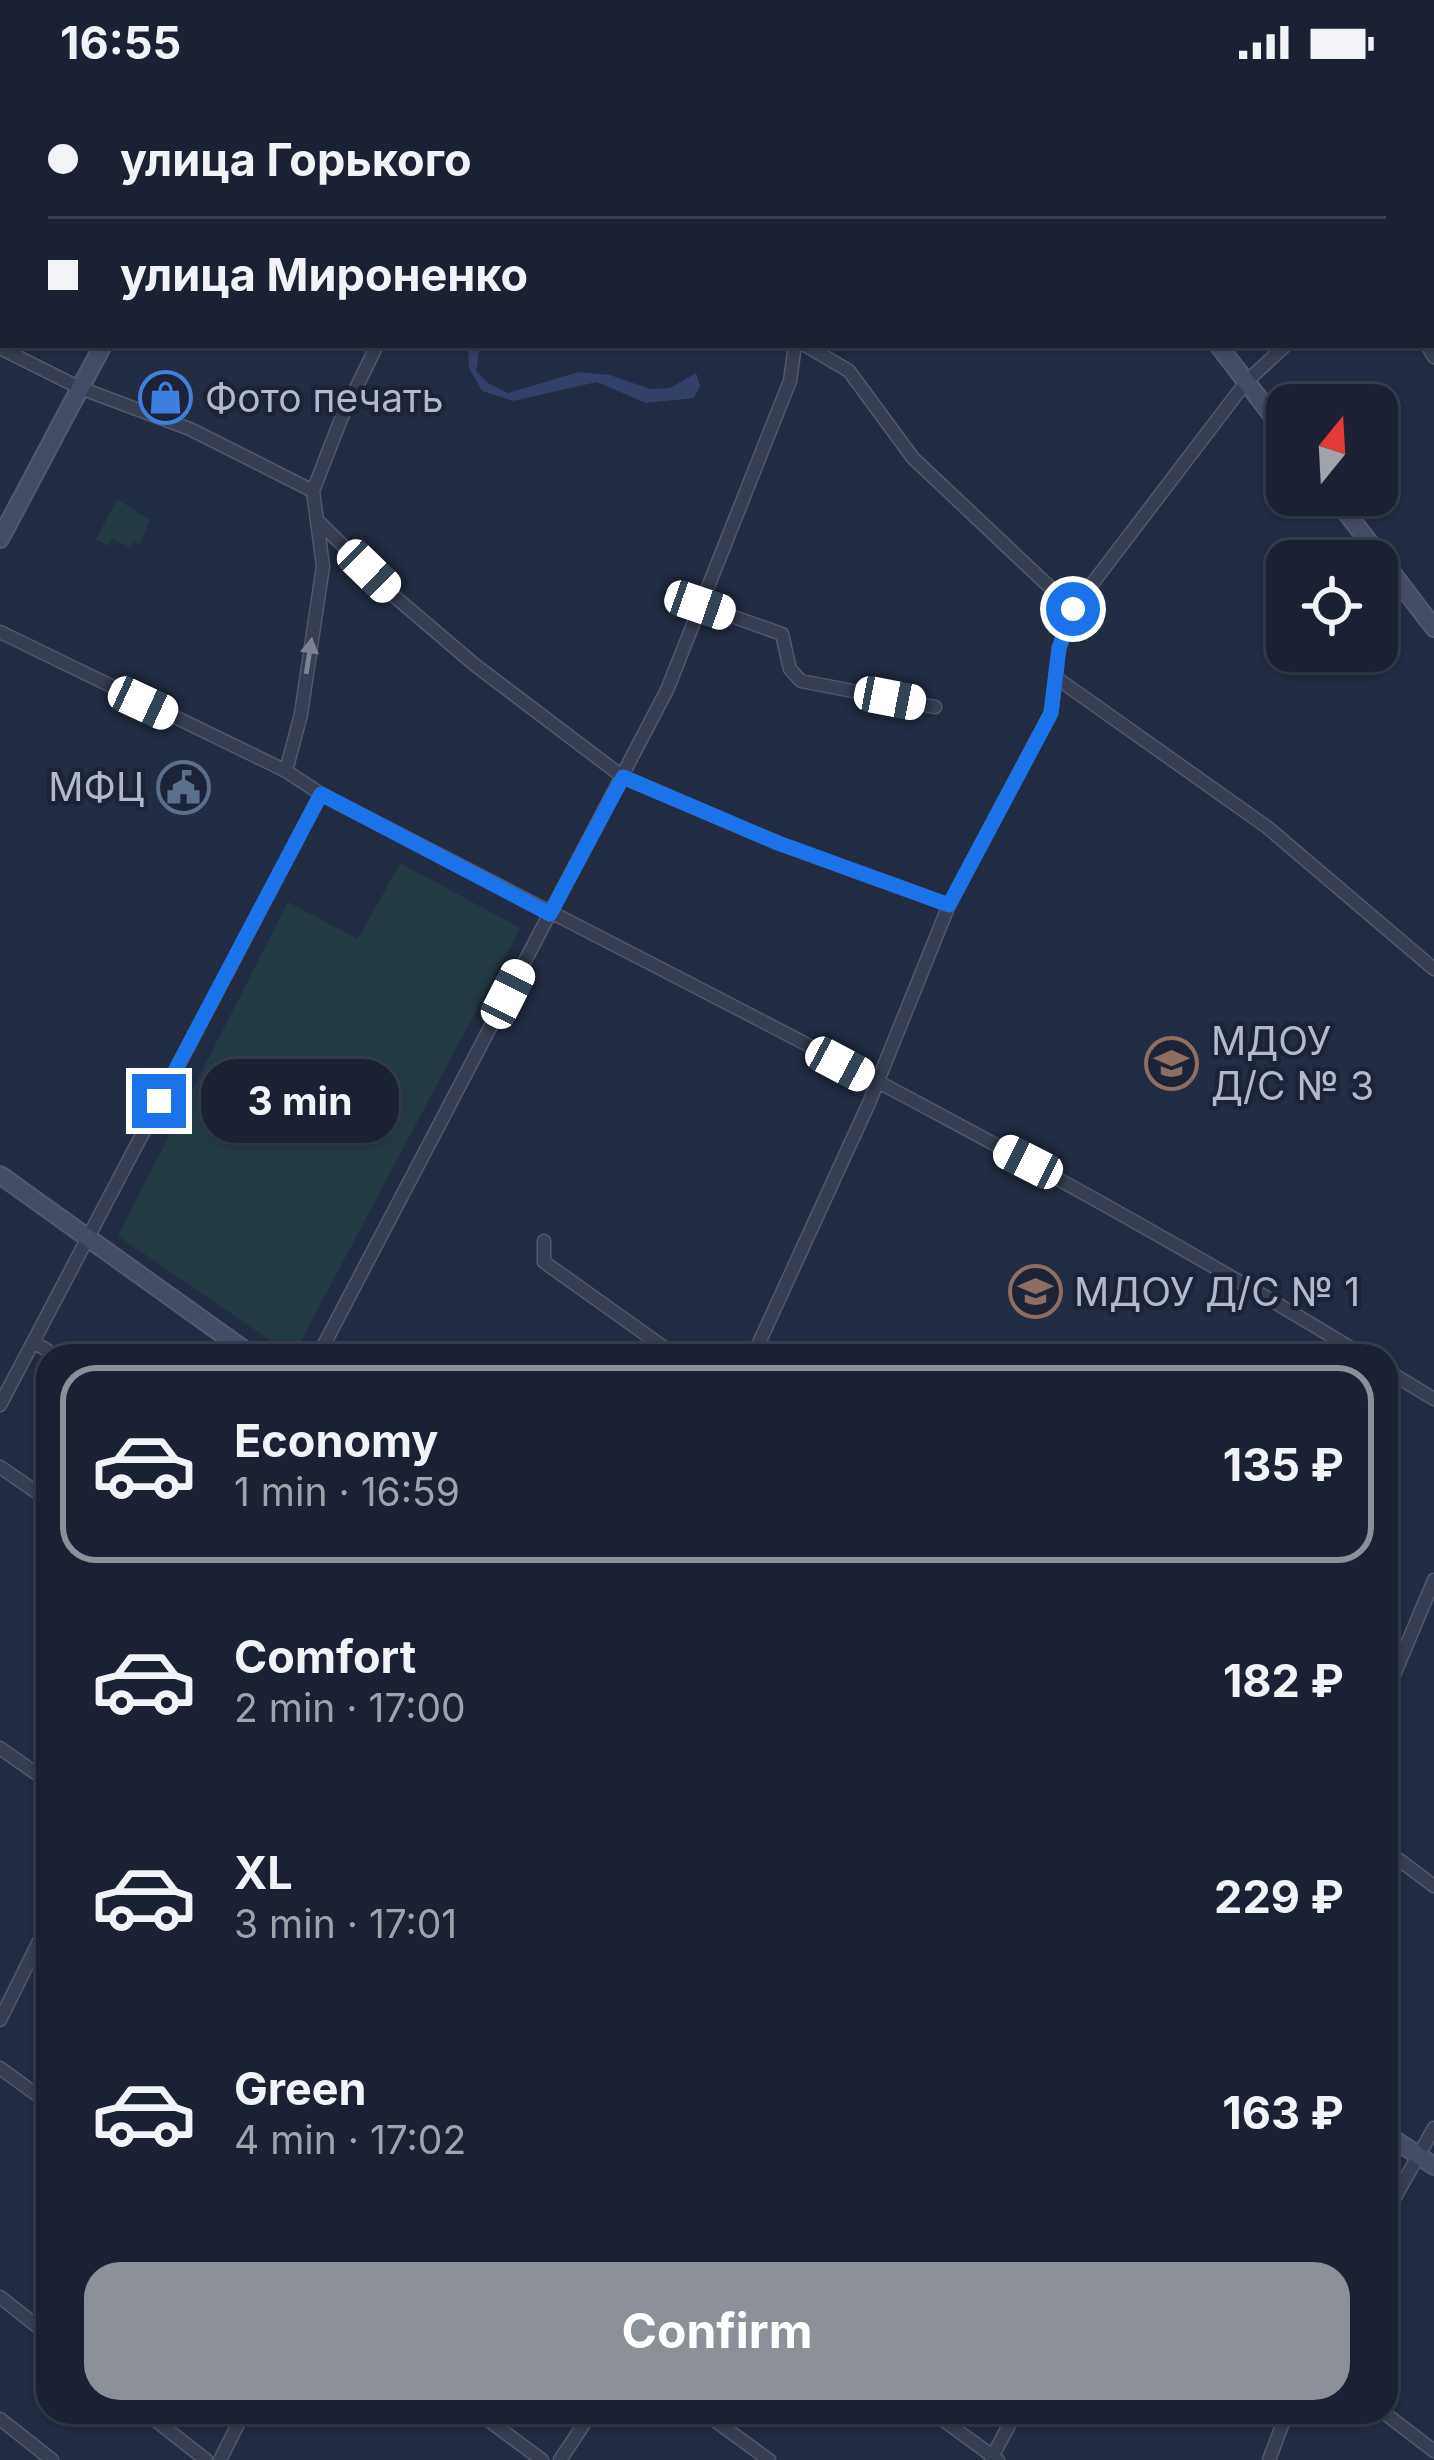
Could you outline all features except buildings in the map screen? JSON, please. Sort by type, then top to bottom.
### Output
[{"type":"main road","points":[[0,539],[102,348]]},
{"type":"main road","points":[[1220,348],[1266,408]]},
{"type":"main road","points":[[1349,516],[1434,628]]},
{"type":"main road","points":[[0,1175],[237,1344]]},
{"type":"main road","points":[[1398,2142],[1434,2166]]},
{"type":"street","points":[[0,348],[121,408],[190,429],[314,491]]},
{"type":"street","points":[[286,771],[301,714],[323,566],[314,491],[341,419],[376,348]]},
{"type":"street","points":[[324,1344],[667,690],[790,381],[795,348]]},
{"type":"street","points":[[810,348],[849,371],[913,458],[1073,609]]},
{"type":"street","points":[[757,1344],[876,1083],[949,905],[1051,713],[1059,648],[1073,609],[1246,382],[1283,348]]},
{"type":"street","points":[[318,521],[394,596],[475,665],[623,777],[778,843],[949,905]]},
{"type":"street","points":[[700,605],[782,634],[790,669],[801,681],[935,707]]},
{"type":"street","points":[[0,632],[286,771],[321,794],[876,1083],[1211,1263],[1344,1344]]},
{"type":"street","points":[[1058,679],[1268,827],[1434,969]]},
{"type":"street","points":[[0,1405],[321,794]]},
{"type":"street","points":[[544,1240],[544,1262],[659,1344]]},
{"type":"street","points":[[1398,1377],[1434,1399]]},
{"type":"street","points":[[0,1467],[36,1492]]},
{"type":"street","points":[[1398,1666],[1434,1580]]},
{"type":"street","points":[[0,1748],[36,1774]]},
{"type":"street","points":[[1398,1859],[1434,1886]]},
{"type":"street","points":[[0,2020],[36,1947]]},
{"type":"street","points":[[0,2068],[36,2094]]},
{"type":"street","points":[[1398,2191],[1434,2128]]},
{"type":"street","points":[[0,2297],[36,2326]]},
{"type":"street","points":[[0,2419],[52,2460]]},
{"type":"street","points":[[1398,2423],[1434,2451]]},
{"type":"street","points":[[161,2424],[206,2460]]},
{"type":"street","points":[[220,2460],[238,2424]]},
{"type":"street","points":[[493,2424],[542,2460]]},
{"type":"street","points":[[560,2460],[584,2424]]},
{"type":"street","points":[[720,2424],[769,2460]]},
{"type":"street","points":[[948,2424],[994,2459],[1010,2424]]},
{"type":"street","points":[[1269,2460],[1282,2424]]},
{"type":"shaded area","points":[[117,499],[150,520],[140,544],[134,542],[131,548],[113,539],[108,546],[96,539]]},
{"type":"shaded area","points":[[400,863],[520,928],[299,1344],[276,1344],[118,1236],[288,902],[358,939]]},
{"type":"water","points":[[468,348],[480,348],[476,371],[508,393],[579,372],[610,375],[650,389],[670,388],[696,373],[700,386],[694,398],[646,403],[597,382],[513,401],[482,391],[469,368]]},
{"type":"place","name":"Фото печать","points":[[166,398]]},
{"type":"place","name":"МФЦ","points":[[183,787]]},
{"type":"place","name":"МДОУ Д/С № 3","points":[[1172,1063]]},
{"type":"place","name":"МДОУ Д/С № 1","points":[[1035,1292]]},
{"type":"route","points":[[159,1101],[321,794],[550,914],[623,777],[778,843],[949,905],[1051,713],[1059,648],[1073,609]]}]
